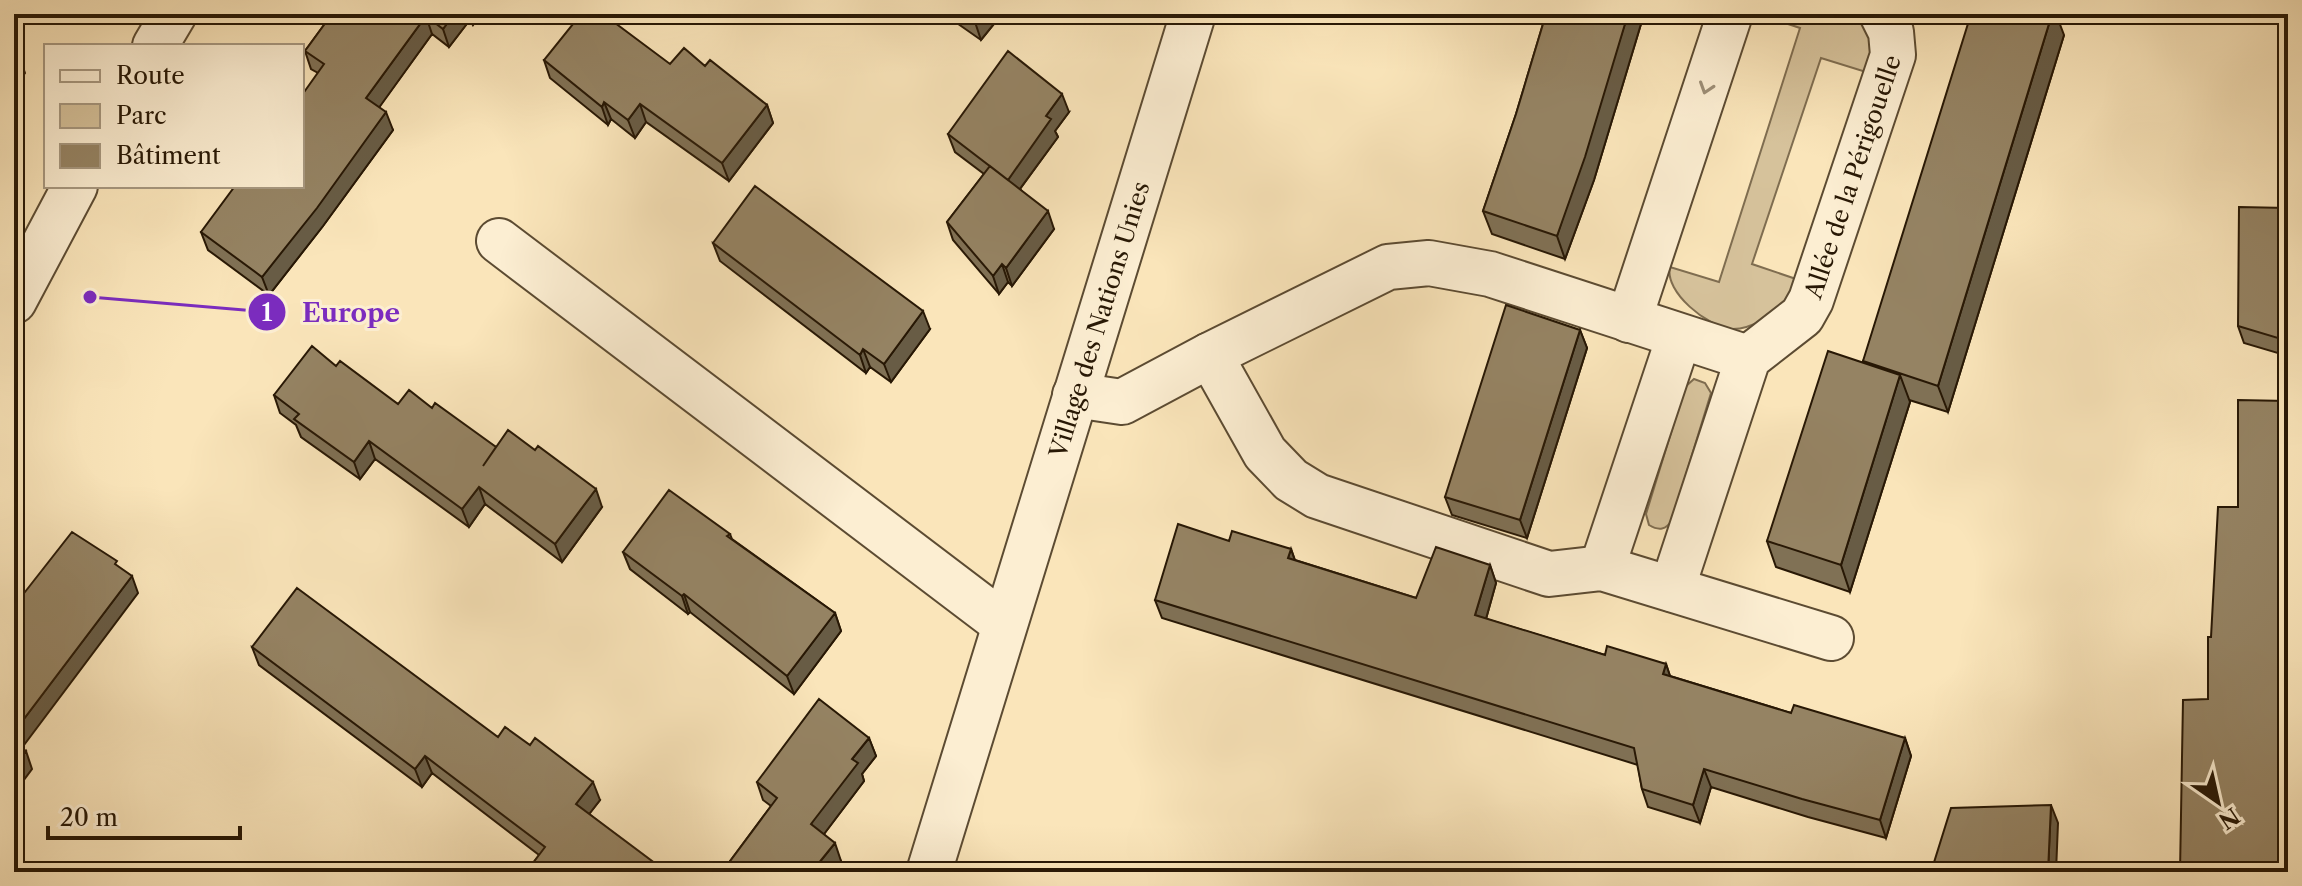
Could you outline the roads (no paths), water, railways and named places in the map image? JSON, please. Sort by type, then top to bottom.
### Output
[{"type":"street","points":[[156,44],[174,14]]},
{"type":"street","name":"Village des Nations Unies","points":[[929,872],[1193,14]]},
{"type":"street","points":[[1629,320],[1730,14]]},
{"type":"street","name":"Allée de la Périgouelle","points":[[1748,358],[1802,316],[1811,300],[1893,55],[1891,32],[1882,14]]},
{"type":"street","points":[[14,301],[74,188]]},
{"type":"street","points":[[499,241],[1004,624]]},
{"type":"street","points":[[1075,395],[1122,402],[1388,267],[1429,263],[1490,274],[1748,358],[1672,589]]},
{"type":"street","points":[[1602,568],[1679,337]]},
{"type":"street","points":[[1210,355],[1265,453],[1291,480],[1317,496],[1549,574],[1602,568],[1831,638]]},
{"type":"place","name":"Europe","points":[[90,297]]}]
